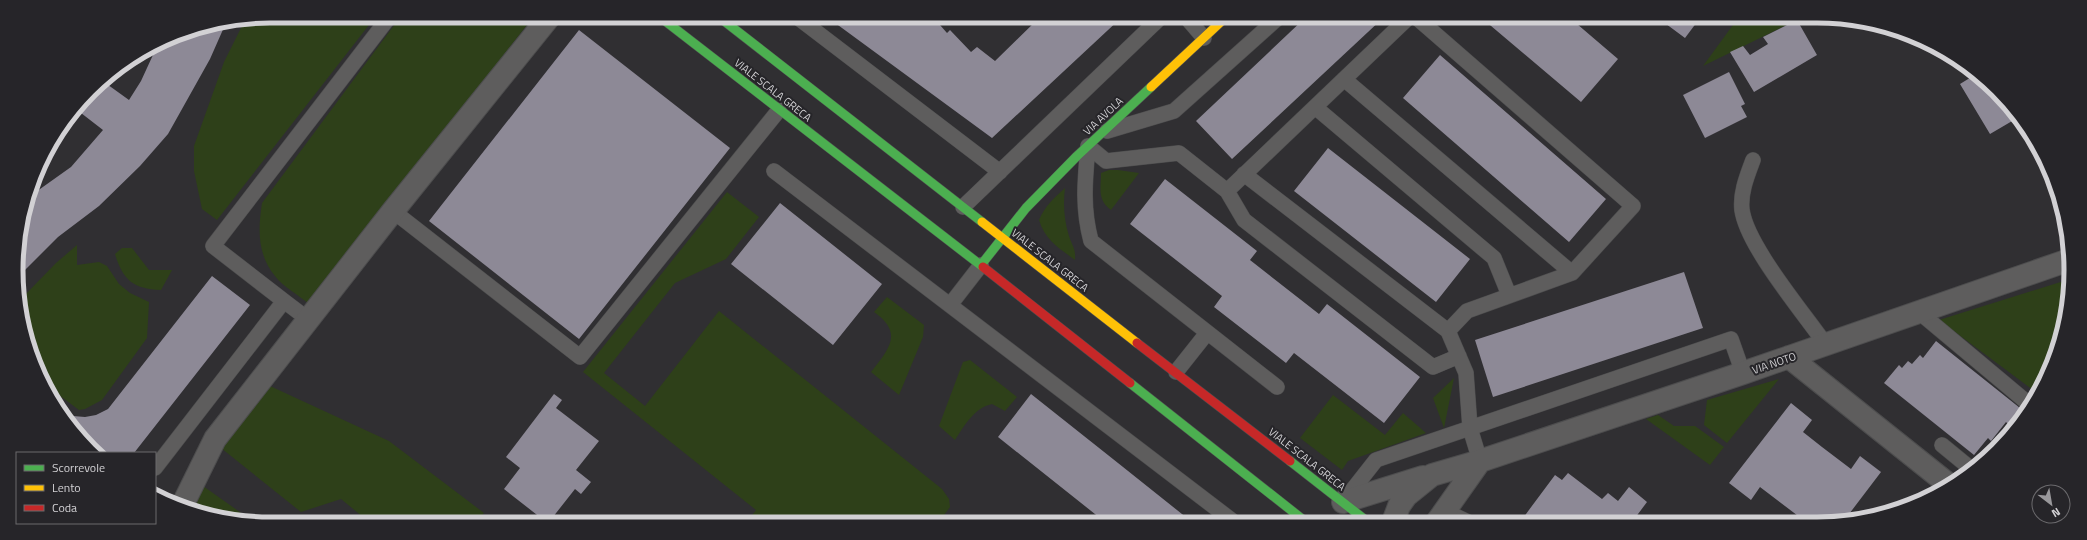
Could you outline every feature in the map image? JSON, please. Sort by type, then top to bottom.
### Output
[{"type":"main road","name":"VIALE SCALA GRECA","points":[[669,23],[1300,517]]},
{"type":"main road","name":"VIALE SCALA GRECA","points":[[726,23],[1362,517]]},
{"type":"main road","name":"VIA AVOLA","points":[[981,266],[1026,208],[1102,132],[1220,23]]},
{"type":"street","points":[[184,501],[215,439],[393,211],[544,23]]},
{"type":"street","name":"VIA NOTO","points":[[1343,502],[1480,461],[1826,345],[2063,262]]},
{"type":"street","points":[[1790,357],[1944,481]]},
{"type":"street","points":[[1441,516],[1480,461]]},
{"type":"street","points":[[1395,517],[1399,506],[1406,496],[1432,475]]},
{"type":"lane","points":[[309,320],[213,246],[385,23]]},
{"type":"lane","points":[[805,23],[1000,172]]},
{"type":"lane","points":[[963,207],[1155,23]]},
{"type":"lane","points":[[1191,23],[1204,38]]},
{"type":"lane","points":[[1102,132],[1174,111],[1272,23]]},
{"type":"lane","points":[[1227,191],[1403,23]]},
{"type":"lane","points":[[1423,23],[1632,206],[1572,273],[1467,311],[1448,331]]},
{"type":"lane","points":[[1344,79],[1572,273]]},
{"type":"lane","points":[[1315,107],[1494,258],[1509,295]]},
{"type":"lane","points":[[393,211],[580,357],[779,110]]},
{"type":"lane","points":[[1088,146],[1106,161],[1179,153],[1227,191],[1244,220],[1433,367],[1459,356]]},
{"type":"lane","points":[[1088,146],[1084,188],[1085,217],[1091,241],[1277,387]]},
{"type":"lane","points":[[1753,160],[1744,186],[1742,210],[1749,235],[1826,345]]},
{"type":"lane","points":[[774,171],[1227,517]]},
{"type":"lane","points":[[1244,174],[1448,331],[1466,373],[1470,428],[1480,461]]},
{"type":"lane","points":[[950,305],[981,266]]},
{"type":"lane","points":[[156,467],[284,301]]},
{"type":"lane","points":[[1919,312],[2026,401]]},
{"type":"lane","points":[[1176,372],[1207,333]]},
{"type":"lane","points":[[1343,502],[1376,460],[1731,339],[1742,373]]},
{"type":"lane","points":[[1942,445],[1967,466]]},
{"type":"green space","points":[[270,23],[371,23],[217,220],[202,209],[194,171],[194,146],[224,62],[243,25]]},
{"type":"green space","points":[[396,23],[529,23],[309,304],[278,280],[269,268],[260,241],[262,203]]},
{"type":"green space","points":[[1734,23],[1791,23],[1703,66]]},
{"type":"green space","points":[[1109,170],[1139,173],[1111,210],[1104,202],[1100,189],[1101,173]]},
{"type":"green space","points":[[1065,188],[1065,218],[1067,230],[1074,250],[1075,260],[1049,238],[1039,220],[1047,206]]},
{"type":"green space","points":[[727,192],[759,217],[726,259],[675,283],[604,373],[645,406],[719,311],[942,489],[949,499],[950,507],[943,517],[751,517],[756,510],[583,372]]},
{"type":"green space","points":[[77,245],[77,265],[99,262],[107,266],[119,284],[130,293],[149,302],[147,338],[102,400],[85,409],[79,410],[55,392],[42,365],[31,334],[25,295],[56,263]]},
{"type":"green space","points":[[122,248],[132,248],[149,270],[172,270],[161,290],[143,288],[136,285],[126,277],[115,254]]},
{"type":"green space","points":[[2063,281],[2062,302],[2056,334],[2045,365],[2033,390],[1939,320]]},
{"type":"green space","points":[[887,297],[924,325],[923,337],[899,395],[871,372],[888,348],[890,341],[891,334],[889,327],[874,312]]},
{"type":"green space","points":[[970,360],[1017,397],[1005,411],[992,404],[980,409],[970,418],[955,440],[939,426],[963,362]]},
{"type":"green space","points":[[1454,378],[1444,428],[1433,398]]},
{"type":"green space","points":[[1779,379],[1727,443],[1704,425],[1707,400]]},
{"type":"green space","points":[[270,386],[389,441],[484,513],[481,517],[363,517],[341,499],[301,512],[221,448]]},
{"type":"green space","points":[[1333,395],[1385,435],[1403,413],[1426,433],[1348,461],[1342,470],[1300,438]]},
{"type":"green space","points":[[1658,415],[1674,426],[1695,426],[1724,447],[1710,465],[1646,419]]},
{"type":"green space","points":[[203,486],[245,515],[206,509],[194,505]]},
{"type":"building","points":[[835,23],[938,23],[947,33],[950,30],[971,52],[977,47],[995,61],[1034,23],[1116,23],[992,138]]},
{"type":"building","points":[[1300,23],[1378,23],[1232,159],[1196,121]]},
{"type":"building","points":[[1488,23],[1576,23],[1618,59],[1581,102]]},
{"type":"building","points":[[1665,23],[1696,23],[1685,38]]},
{"type":"building","points":[[1791,23],[1799,23],[1817,55],[1754,92],[1730,52],[1743,46],[1750,55],[1768,44],[1763,37]]},
{"type":"building","points":[[224,28],[210,59],[168,134],[140,166],[99,206],[58,237],[23,272],[25,238],[31,206],[36,192],[71,167],[103,130],[81,113],[92,99],[107,84],[129,100],[141,81],[155,51],[191,36]]},
{"type":"building","points":[[579,30],[730,148],[579,339],[429,221]]},
{"type":"building","points":[[1440,55],[1606,199],[1569,242],[1403,98]]},
{"type":"building","points":[[1729,72],[1745,104],[1741,106],[1747,117],[1705,138],[1683,95]]},
{"type":"building","points":[[1971,77],[1992,95],[2013,120],[1990,134],[1960,84]]},
{"type":"building","points":[[1328,148],[1470,259],[1436,302],[1294,191]]},
{"type":"building","points":[[1165,179],[1257,251],[1250,260],[1319,314],[1327,304],[1420,377],[1384,423],[1294,353],[1286,363],[1214,307],[1222,296],[1130,224]]},
{"type":"building","points":[[780,203],[882,284],[833,345],[731,264]]},
{"type":"building","points":[[1684,272],[1703,328],[1493,397],[1475,340]]},
{"type":"building","points":[[212,276],[250,305],[135,452],[103,452],[84,433],[69,413],[73,416],[85,417],[96,415],[108,409]]},
{"type":"building","points":[[1936,341],[2020,408],[2008,424],[2006,422],[1991,441],[1988,438],[1974,455],[1884,383],[1899,365],[1902,368],[1908,361],[1912,364],[1920,355],[1923,358]]},
{"type":"building","points":[[554,394],[562,400],[556,408],[599,441],[576,470],[591,482],[581,494],[575,489],[553,517],[540,517],[504,489],[520,468],[506,457]]},
{"type":"building","points":[[1031,394],[1186,517],[1099,517],[998,437]]},
{"type":"building","points":[[1791,403],[1812,420],[1803,432],[1822,447],[1851,469],[1860,456],[1881,472],[1848,515],[1799,517],[1760,487],[1751,500],[1729,483]]},
{"type":"building","points":[[1568,473],[1602,499],[1608,493],[1618,501],[1629,487],[1647,502],[1636,517],[1524,517],[1555,475],[1562,480]]},
{"type":"traffic: fast","points":[[668,23],[983,267]]},
{"type":"traffic: fast","points":[[727,23],[982,222]]},
{"type":"traffic: fast","points":[[981,265],[1026,208],[1077,156],[1151,87]]},
{"type":"traffic: fast","points":[[1130,383],[1300,517]]},
{"type":"traffic: fast","points":[[1290,461],[1362,517]]},
{"type":"traffic: slow","points":[[1151,87],[1220,23]]},
{"type":"traffic: slow","points":[[982,222],[1137,343]]},
{"type":"traffic: jam","points":[[983,267],[1130,383]]},
{"type":"traffic: jam","points":[[1137,343],[1290,461]]}]
